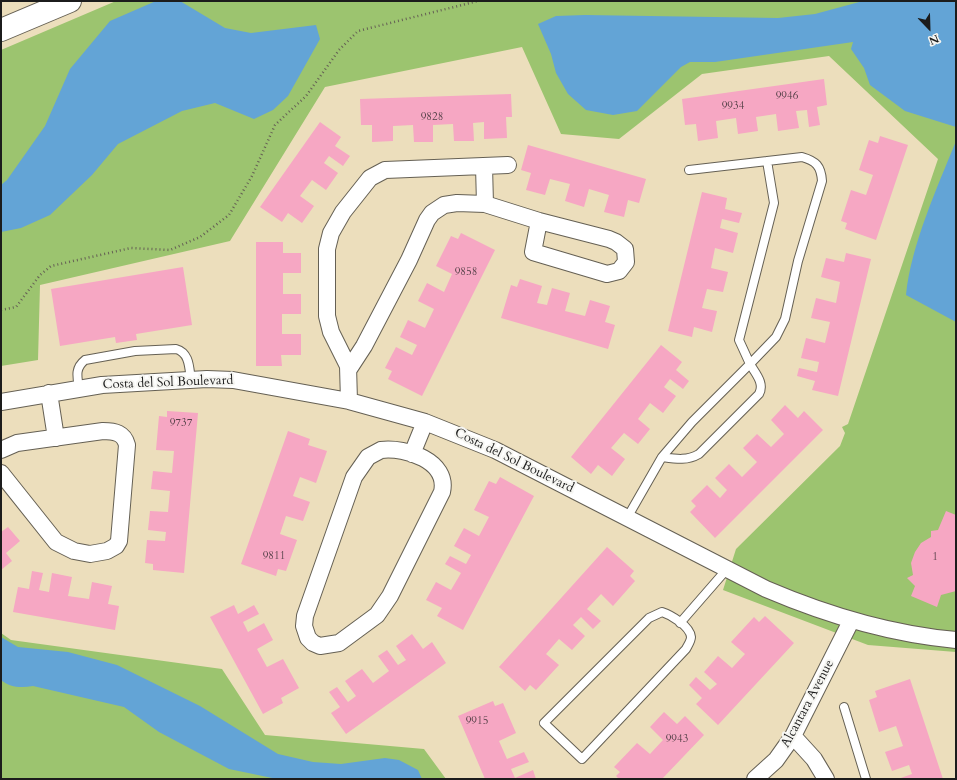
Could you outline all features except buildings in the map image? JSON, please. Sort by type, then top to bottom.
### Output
[{"type":"street","points":[[1,30],[67,2]]},
{"type":"street","points":[[349,401],[349,369],[331,332],[327,316],[327,249],[331,233],[343,212],[370,178],[381,172],[508,165]]},
{"type":"street","points":[[484,166],[485,204]]},
{"type":"street","points":[[349,369],[364,346],[432,214],[449,204],[485,204],[539,221],[616,242],[624,249],[626,262],[619,271],[607,274],[533,252],[539,221]]},
{"type":"street","name":"Costa del Sol Boulevard","points":[[1,402],[79,388],[135,382],[191,380],[233,380],[349,401],[426,422],[495,450],[727,569],[797,602],[851,621],[902,633],[956,639]]},
{"type":"street","points":[[49,393],[56,438]]},
{"type":"street","points":[[412,454],[426,422]]},
{"type":"street","points":[[1,450],[17,443],[113,431],[119,433],[126,440],[127,445],[121,534],[119,541],[112,549],[90,554],[74,551],[56,542],[1,473]]},
{"type":"street","points":[[381,450],[395,450],[412,454],[437,467],[443,477],[444,485],[442,492],[390,596],[377,615],[339,643],[320,646],[313,643],[308,638],[304,626],[305,616],[356,473],[368,457],[381,450]]},
{"type":"street","name":"Alcantara Avenue","points":[[755,779],[776,760],[793,736],[851,621]]},
{"type":"street","points":[[793,736],[814,759],[826,779]]},
{"type":"lane","points":[[627,518],[662,457],[692,422],[776,337],[785,319],[802,249],[822,181],[821,172],[813,160],[802,157],[689,170]]},
{"type":"lane","points":[[662,457],[684,460],[699,454],[759,394],[761,390],[761,383],[739,340],[774,203],[767,161]]},
{"type":"lane","points":[[79,388],[77,371],[80,364],[85,360],[135,351],[182,350],[186,354],[191,380]]},
{"type":"lane","points":[[680,623],[727,569]]},
{"type":"lane","points":[[662,612],[680,623],[691,635],[686,649],[582,759],[544,723],[649,618],[662,612]]},
{"type":"lane","points":[[844,707],[866,779]]},
{"type":"path","points":[[1,310],[16,307],[40,275],[51,266],[130,248],[170,250],[200,237],[229,215],[252,176],[275,125],[306,96],[339,50],[358,31],[478,1]]},
{"type":"green space","points":[[116,1],[956,1],[956,652],[868,645],[723,590],[736,549],[840,446],[845,433],[842,427],[848,424],[938,159],[829,56],[702,74],[619,139],[561,134],[522,47],[325,87],[230,241],[40,285],[38,360],[1,366],[1,50]]},
{"type":"green space","points":[[1,633],[11,640],[222,669],[265,735],[424,749],[446,779],[1,779]]},
{"type":"water","points":[[156,1],[180,1],[225,28],[251,33],[316,25],[320,39],[288,96],[273,110],[254,119],[215,103],[182,111],[118,144],[92,175],[50,215],[21,228],[1,232],[1,185],[7,180],[45,126],[70,69],[110,21]]},
{"type":"water","points":[[863,1],[956,1],[956,127],[905,111],[870,85],[864,68],[851,49],[853,42],[715,62],[690,62],[681,67],[637,111],[613,115],[586,110],[568,94],[556,73],[551,54],[538,24],[556,16],[585,15],[778,18],[815,14]]},
{"type":"water","points":[[956,141],[956,322],[906,295],[913,256],[919,237],[933,197]]},
{"type":"water","points":[[1,637],[18,647],[68,652],[117,665],[200,706],[278,754],[313,762],[341,764],[385,758],[399,760],[418,770],[422,779],[277,779],[229,769],[159,732],[124,707],[33,686],[16,687],[8,685],[1,680]]}]
